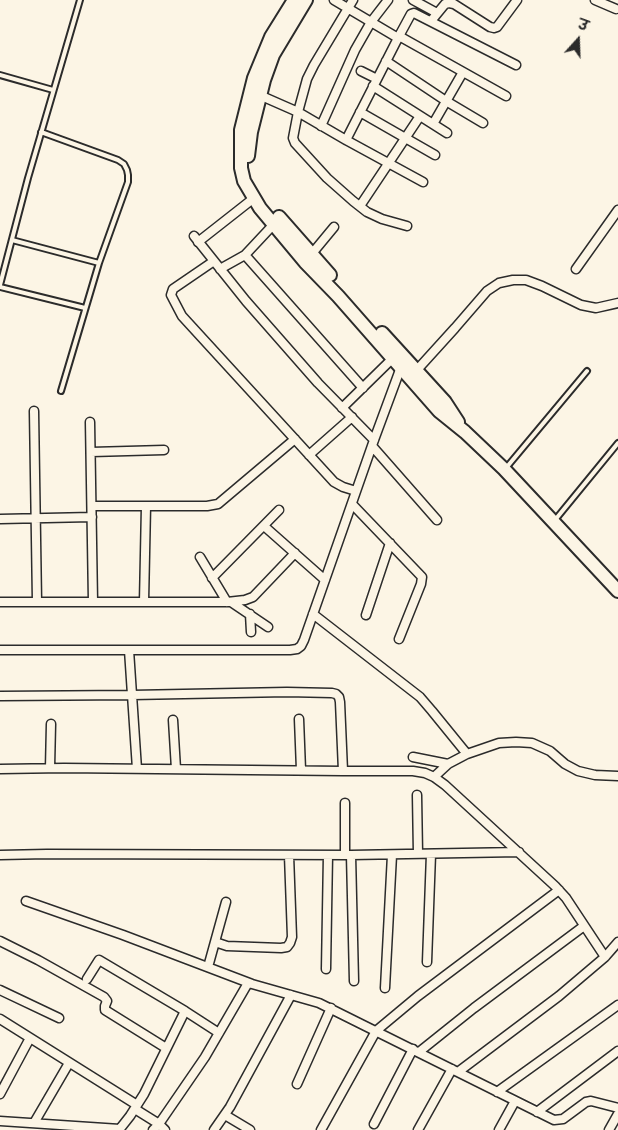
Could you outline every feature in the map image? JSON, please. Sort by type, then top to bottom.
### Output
[{"type":"main road","points":[[294,0],[271,37],[254,78],[256,94],[247,153],[251,178],[308,258],[338,296],[440,412],[465,432],[504,469],[618,591]]},
{"type":"main road","points":[[306,0],[273,56],[241,130],[241,168],[244,181],[260,208],[274,224],[445,402],[465,432]]},
{"type":"street","points":[[334,0],[506,96]]},
{"type":"street","points":[[353,0],[307,79],[293,138],[295,143],[327,178],[367,212],[382,219],[408,226]]},
{"type":"street","points":[[320,126],[350,59],[371,22],[388,0]]},
{"type":"street","points":[[413,0],[437,13]]},
{"type":"street","points":[[431,21],[445,4],[449,3],[454,4],[494,28],[497,27],[517,0]]},
{"type":"street","points":[[595,0],[616,9]]},
{"type":"street","points":[[346,140],[411,14],[414,13],[431,21],[516,65]]},
{"type":"street","points":[[386,61],[483,123]]},
{"type":"street","points":[[361,71],[420,116],[448,133]]},
{"type":"street","points":[[433,124],[463,72]]},
{"type":"street","points":[[256,94],[298,112],[423,182]]},
{"type":"street","points":[[360,112],[435,155]]},
{"type":"street","points":[[360,206],[420,116]]},
{"type":"street","points":[[254,198],[196,239],[246,301],[318,383],[352,417],[437,520]]},
{"type":"street","points":[[576,269],[618,210]]},
{"type":"street","points":[[220,269],[245,255],[274,224]]},
{"type":"street","points":[[308,258],[334,227]]},
{"type":"street","points":[[245,255],[362,388]]},
{"type":"street","points":[[214,261],[173,289],[171,295],[182,316],[334,482],[342,487],[356,491]]},
{"type":"street","points":[[416,371],[487,291],[499,284],[513,280],[526,280],[581,304],[596,308],[618,303]]},
{"type":"street","points":[[342,408],[362,388],[397,363]]},
{"type":"street","points":[[0,650],[297,649],[304,640],[352,504],[397,363]]},
{"type":"street","points":[[34,411],[37,602]]},
{"type":"street","points":[[310,455],[352,417]]},
{"type":"street","points":[[90,422],[94,602]]},
{"type":"street","points":[[92,506],[207,506],[218,504],[295,439]]},
{"type":"street","points":[[91,452],[164,450]]},
{"type":"street","points":[[352,504],[422,577],[399,639]]},
{"type":"street","points":[[144,602],[146,506]]},
{"type":"street","points":[[212,578],[279,510]]},
{"type":"street","points":[[0,519],[92,517]]},
{"type":"street","points":[[264,526],[325,580]]},
{"type":"street","points":[[366,615],[390,543]]},
{"type":"street","points":[[0,602],[229,602],[245,600],[253,597],[295,554]]},
{"type":"street","points":[[200,557],[229,602],[268,627]]},
{"type":"street","points":[[250,614],[251,632]]},
{"type":"street","points":[[313,614],[420,697],[467,754]]},
{"type":"street","points":[[129,650],[137,769]]},
{"type":"street","points":[[0,696],[332,693],[339,697],[340,702],[343,770]]},
{"type":"street","points":[[299,719],[301,770]]},
{"type":"street","points":[[173,720],[176,769]]},
{"type":"street","points":[[50,768],[51,724]]},
{"type":"street","points":[[434,776],[448,764],[467,754],[499,743],[516,742],[532,743],[550,751],[565,764],[578,771],[595,775],[618,776]]},
{"type":"street","points":[[413,757],[448,764]]},
{"type":"street","points":[[0,769],[343,770],[413,771],[425,773],[434,776],[559,890],[605,957]]},
{"type":"street","points":[[417,795],[418,854]]},
{"type":"street","points":[[345,802],[354,981]]},
{"type":"street","points":[[0,855],[392,855],[519,852]]},
{"type":"street","points":[[427,962],[431,854]]},
{"type":"street","points":[[215,942],[227,946],[287,947],[292,937],[290,855]]},
{"type":"street","points":[[326,969],[328,855]]},
{"type":"street","points":[[385,988],[392,855]]},
{"type":"street","points":[[321,1130],[376,1031],[418,996],[559,890]]},
{"type":"street","points":[[26,901],[124,935],[248,983],[332,1008],[554,1120],[563,1119],[586,1102],[618,1108]]},
{"type":"street","points":[[208,967],[226,902]]},
{"type":"street","points":[[374,1124],[416,1051],[584,926]]},
{"type":"street","points":[[0,941],[104,997],[106,1001],[105,1010],[166,1048]]},
{"type":"street","points":[[418,1130],[455,1070],[559,996],[605,957],[618,942]]},
{"type":"street","points":[[87,979],[99,960],[186,1011],[219,1033]]},
{"type":"street","points":[[152,1130],[159,1124],[200,1064],[248,983]]},
{"type":"street","points":[[0,990],[59,1018]]},
{"type":"street","points":[[214,1130],[225,1116],[291,995]]},
{"type":"street","points":[[497,1092],[618,1006]]},
{"type":"street","points":[[297,1084],[332,1008]]},
{"type":"street","points":[[0,1121],[34,1123],[59,1128],[120,1130],[136,1107],[186,1011]]},
{"type":"street","points":[[0,1019],[136,1107],[165,1130]]},
{"type":"street","points":[[0,1094],[4,1077],[30,1038]]},
{"type":"street","points":[[537,1112],[618,1051]]},
{"type":"street","points":[[34,1123],[69,1063]]},
{"type":"street","points":[[499,1130],[515,1101]]},
{"type":"street","points":[[610,1130],[618,1114]]},
{"type":"street","points":[[225,1116],[250,1130]]},
{"type":"lane","points":[[80,0],[41,132],[0,286],[85,308]]},
{"type":"lane","points":[[0,75],[53,90]]},
{"type":"lane","points":[[41,132],[118,160],[124,164],[127,170],[128,182],[99,264],[61,391]]},
{"type":"lane","points":[[12,240],[99,264]]},
{"type":"lane","points":[[504,469],[586,371]]},
{"type":"lane","points":[[553,522],[618,443]]}]
